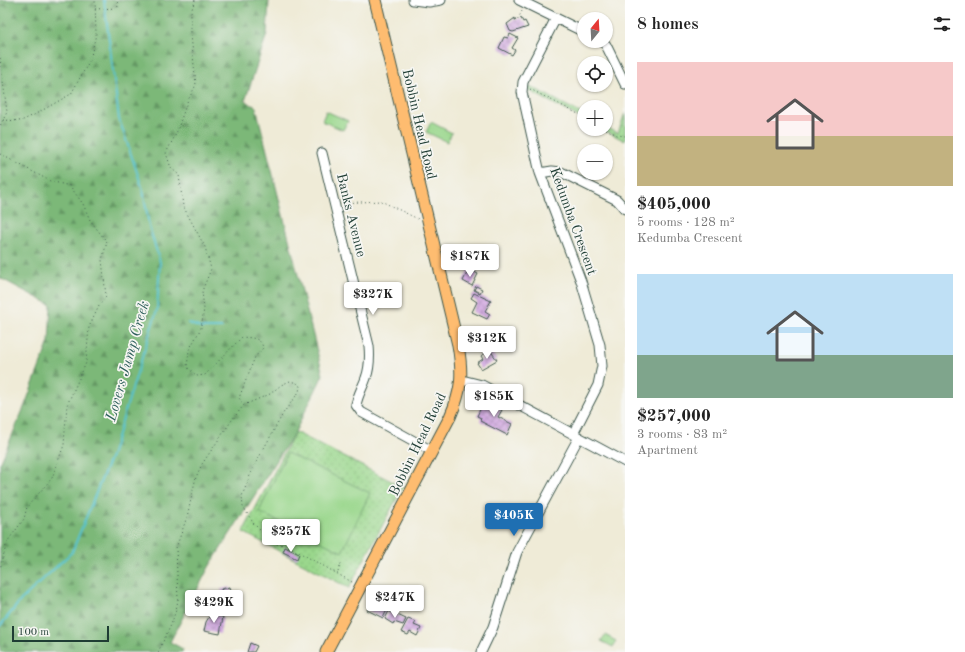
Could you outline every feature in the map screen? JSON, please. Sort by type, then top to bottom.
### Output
[{"type":"main road","name":"Bobbin Head Road","points":[[326,652],[456,403],[462,380],[458,345],[375,0]]},
{"type":"street","points":[[413,0],[429,2],[441,0]]},
{"type":"street","points":[[522,2],[577,28]]},
{"type":"street","points":[[523,85],[556,18]]},
{"type":"street","points":[[608,48],[625,84]]},
{"type":"street","name":"Kedumba Crescent","points":[[481,652],[493,628],[517,552],[576,435],[598,385],[602,366],[601,351],[582,281],[540,173],[522,92],[523,85]]},
{"type":"street","name":"Banks Avenue","points":[[322,153],[369,346],[370,363],[366,378],[357,396],[356,404],[361,412],[432,451]]},
{"type":"street","points":[[540,173],[552,171],[561,172],[617,200],[625,209]]},
{"type":"street","points":[[462,380],[482,385],[625,462]]},
{"type":"path","points":[[3,120],[21,121],[71,94],[90,60],[96,34],[95,0]]},
{"type":"path","points":[[95,9],[118,8],[117,0]]},
{"type":"path","points":[[195,0],[191,12],[191,35],[196,85],[187,102],[176,134],[166,153],[171,168],[179,176],[183,206],[206,247],[211,269],[202,291],[204,309],[200,328],[189,350],[187,368],[197,376],[205,375],[242,337],[256,338],[262,344],[263,348],[255,357],[239,398],[244,406]]},
{"type":"path","points":[[518,19],[522,2]]},
{"type":"path","points":[[0,58],[7,112],[0,126]]},
{"type":"path","points":[[523,85],[577,114]]},
{"type":"path","points":[[613,133],[625,136]]},
{"type":"path","points":[[0,154],[50,181],[70,186],[83,204],[90,220],[107,242],[102,260],[106,296],[99,306],[89,327],[86,363],[67,405],[64,445],[52,478],[27,507],[24,519],[7,542],[0,568]]},
{"type":"path","points":[[335,204],[381,201],[419,220]]},
{"type":"path","points":[[158,652],[171,626],[178,600],[176,548],[187,517],[196,477],[202,464],[244,406],[270,394],[281,385],[290,381],[297,383],[300,386],[299,392],[284,412],[253,468],[242,496],[243,507],[254,524],[274,544],[286,545],[337,572],[361,587]]},
{"type":"path","points":[[337,572],[342,561]]},
{"type":"green space","points":[[0,0],[269,0],[267,34],[245,101],[256,107],[323,375],[295,432],[209,567],[170,642],[183,649],[182,652],[0,652],[0,464],[25,405],[49,342],[51,305],[0,278]]},
{"type":"green space","points":[[530,86],[577,111],[577,116],[528,90]]},
{"type":"green space","points":[[326,111],[348,121],[343,130],[322,121]]},
{"type":"green space","points":[[625,113],[625,141],[613,135],[613,130],[618,133]]},
{"type":"green space","points":[[431,122],[452,133],[447,142],[426,132]]},
{"type":"green space","points":[[295,432],[403,487],[349,588],[243,532]]},
{"type":"green space","points":[[287,453],[370,493],[342,552],[259,512]]},
{"type":"green space","points":[[605,635],[616,641],[613,647],[601,641]]},
{"type":"building","points":[[515,18],[515,20],[521,18],[523,22],[525,21],[528,27],[513,32],[510,31],[507,24]]},
{"type":"building","points":[[510,34],[518,38],[512,48],[515,50],[512,55],[499,48],[504,37],[508,38]]},
{"type":"building","points":[[469,269],[478,274],[472,286],[463,281]]},
{"type":"building","points":[[476,286],[482,289],[480,293],[474,290]]},
{"type":"building","points":[[474,293],[491,301],[485,311],[490,314],[487,319],[472,312],[477,302],[471,298]]},
{"type":"building","points":[[490,350],[497,360],[481,369],[477,363],[483,359],[481,356]]},
{"type":"building","points":[[484,401],[502,410],[498,417],[512,424],[507,435],[480,421],[481,418],[477,416]]},
{"type":"building","points":[[285,547],[299,554],[297,559],[283,552]]},
{"type":"building","points":[[230,587],[235,607],[223,610],[222,607],[215,608],[212,596],[222,593],[221,589]]},
{"type":"building","points":[[372,600],[381,604],[380,607],[387,610],[383,618],[367,610]]},
{"type":"building","points":[[389,611],[406,619],[403,625],[394,622],[393,624],[385,619]]},
{"type":"building","points":[[211,614],[223,617],[220,634],[204,631],[206,622],[209,617],[210,618]]},
{"type":"building","points":[[408,619],[416,622],[414,625],[421,628],[417,636],[410,632],[408,635],[401,632]]},
{"type":"building","points":[[250,643],[257,646],[254,652],[247,652]]},
{"type":"waterway","name":"Lovers Jump Creek","points":[[0,626],[21,600],[72,552],[111,456],[157,310],[160,262],[149,226],[143,190],[119,119],[104,0]]},
{"type":"waterway","points":[[188,323],[201,328],[222,328]]}]
